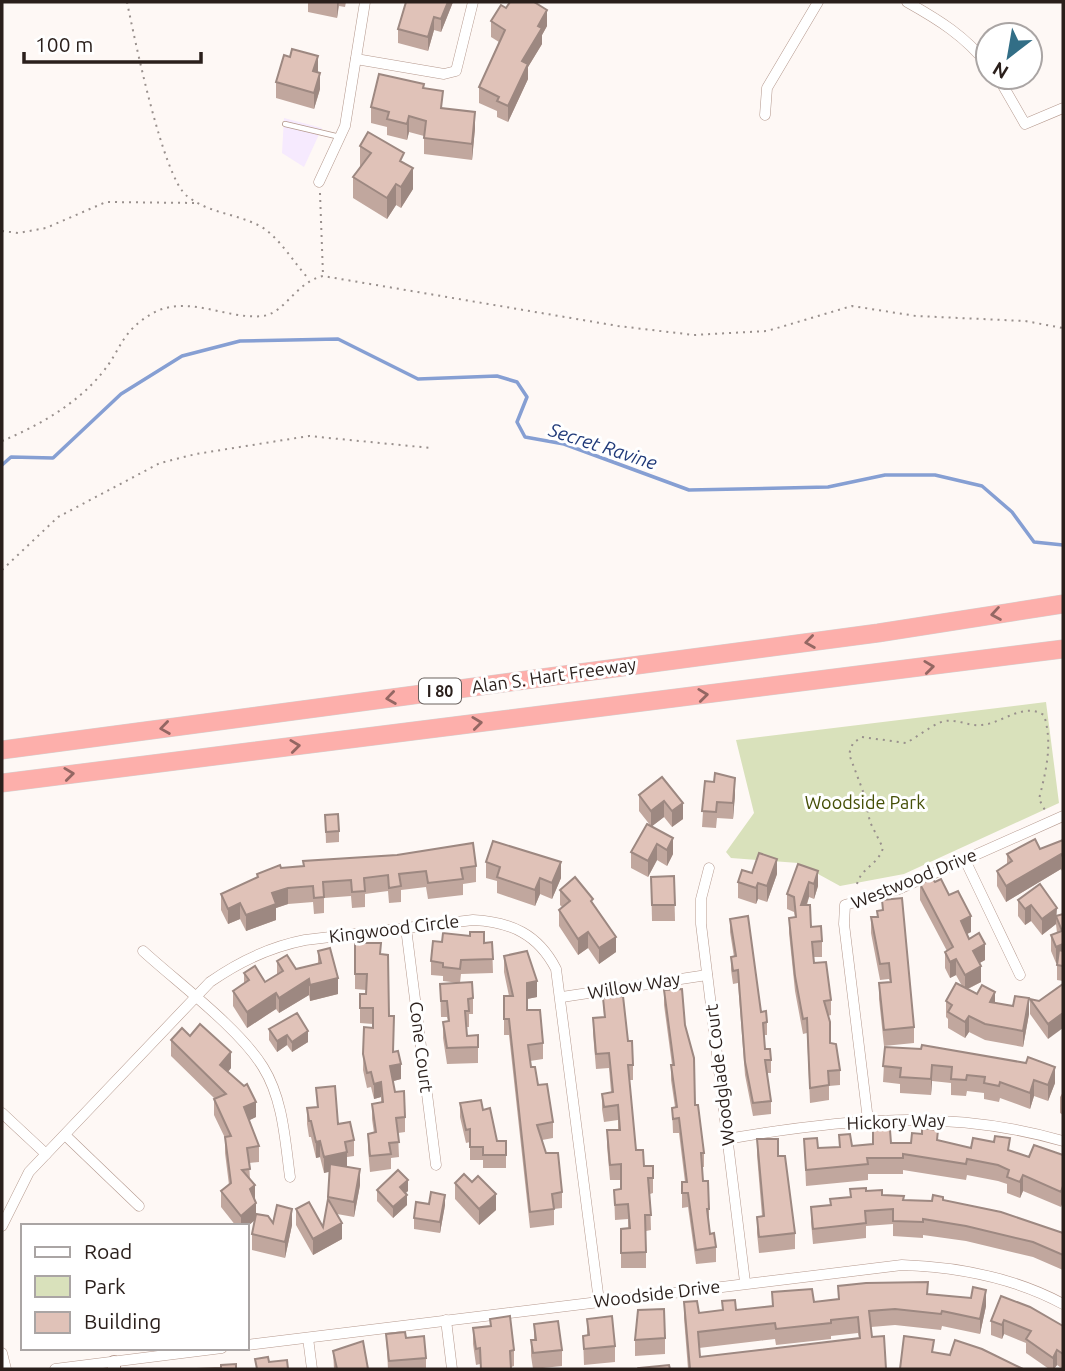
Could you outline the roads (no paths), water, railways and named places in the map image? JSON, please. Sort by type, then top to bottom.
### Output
[{"type":"highway","name":"Alan S. Hart Freeway","points":[[2,750],[878,633],[1063,604]]},
{"type":"highway","name":"Alan S. Hart Freeway","points":[[2,782],[1063,649]]},
{"type":"street","points":[[319,182],[341,137],[365,2]]},
{"type":"street","points":[[356,59],[444,74],[456,71],[473,2]]},
{"type":"street","points":[[765,116],[767,88],[818,2]]},
{"type":"street","points":[[907,2],[943,22],[974,47]]},
{"type":"street","points":[[1006,91],[1025,124],[1063,108]]},
{"type":"street","name":"Westwood Drive","points":[[868,1120],[844,924],[845,905],[900,889],[1063,816]]},
{"type":"street","points":[[965,860],[1020,975]]},
{"type":"street","name":"Woodglade Court","points":[[709,868],[701,899],[707,975],[745,1282]]},
{"type":"street","name":"Kingwood Circle","points":[[2,1226],[22,1183],[46,1154],[210,982],[236,964],[279,945],[473,920],[500,922],[517,928],[547,952],[556,969],[562,997],[599,1301]]},
{"type":"street","name":"Cone Court","points":[[406,928],[436,1165]]},
{"type":"street","points":[[143,951],[263,1067],[276,1096],[290,1177]]},
{"type":"street","name":"Willow Way","points":[[562,997],[707,975]]},
{"type":"street","points":[[2,1113],[46,1154]]},
{"type":"street","name":"Hickory Way","points":[[727,1139],[868,1120],[981,1122],[1063,1141]]},
{"type":"street","points":[[65,1135],[139,1206]]},
{"type":"street","name":"Woodside Drive","points":[[248,1345],[869,1267],[937,1266],[995,1277],[1063,1304]]},
{"type":"street","points":[[446,1320],[452,1369]]},
{"type":"street","points":[[308,1338],[312,1369]]},
{"type":"street","points":[[55,1369],[114,1366],[210,1350]]},
{"type":"street","points":[[2,1353],[6,1369]]},
{"type":"lane","points":[[285,124],[341,137]]},
{"type":"waterway","name":"Secret Ravine","points":[[2,465],[11,457],[53,458],[121,394],[182,356],[240,341],[338,339],[418,379],[497,376],[517,382],[527,397],[517,422],[525,437],[564,444],[689,490],[828,487],[885,475],[935,475],[982,486],[1012,512],[1034,542],[1063,545]]},
{"type":"park label","name":"Woodside Park","points":[[865,803]]}]
